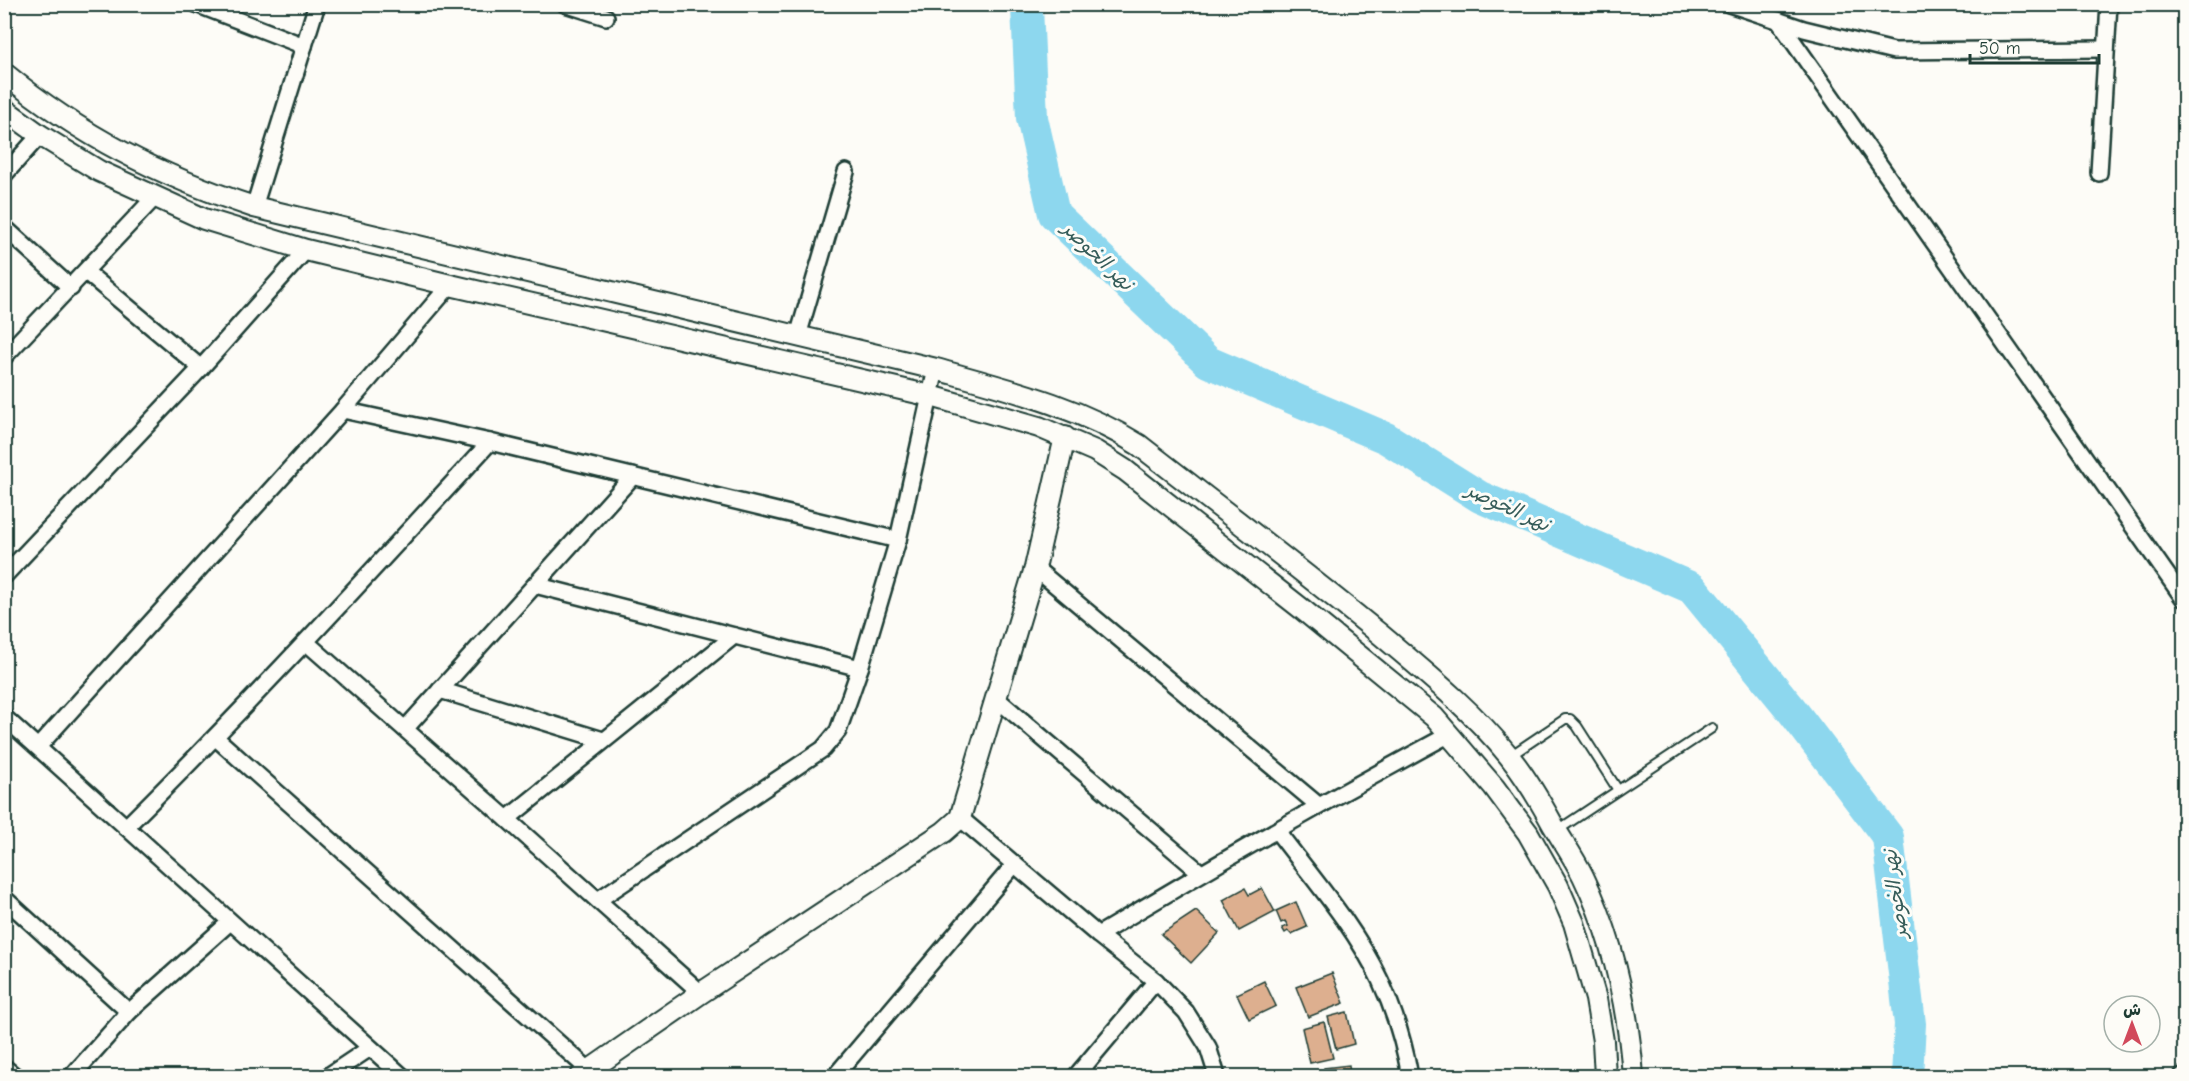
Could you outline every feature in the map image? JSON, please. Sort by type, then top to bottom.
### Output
[{"type":"street","points":[[196,4],[304,46]]},
{"type":"street","points":[[254,207],[317,4]]},
{"type":"street","points":[[565,4],[606,17]]},
{"type":"street","points":[[1729,4],[1778,20],[1894,51],[2106,49]]},
{"type":"street","points":[[2098,173],[2109,4]]},
{"type":"street","points":[[1778,20],[2184,599]]},
{"type":"street","points":[[4,72],[58,113],[105,144],[210,192],[254,207],[936,369],[1045,400],[1112,428],[1139,445],[1321,585],[1457,699],[1509,756],[1536,794],[1582,876],[1612,953],[1630,1038],[1633,1077]]},
{"type":"street","points":[[4,110],[99,171],[204,219],[306,250],[931,396],[1015,419],[1065,437],[1095,451],[1125,470],[1302,609],[1434,717],[1450,734],[1528,833],[1558,886],[1574,923],[1596,999],[1603,1041],[1605,1077]]},
{"type":"street","points":[[4,175],[40,135]]},
{"type":"street","points":[[798,336],[846,172]]},
{"type":"street","points":[[4,357],[154,198]]},
{"type":"street","points":[[4,228],[71,288]]},
{"type":"street","points":[[4,576],[201,368],[306,250]]},
{"type":"street","points":[[86,272],[201,368]]},
{"type":"street","points":[[38,747],[343,410],[450,285]]},
{"type":"street","points":[[598,900],[823,748],[838,731],[860,668],[898,540],[936,369]]},
{"type":"street","points":[[343,410],[490,442],[898,540]]},
{"type":"street","points":[[216,738],[586,1074],[701,993],[944,832],[960,818],[1035,568],[1065,437]]},
{"type":"street","points":[[126,827],[307,643],[490,442]]},
{"type":"street","points":[[405,729],[633,476]]},
{"type":"street","points":[[1035,568],[1318,805]]},
{"type":"street","points":[[535,585],[860,668]]},
{"type":"street","points":[[1302,609],[1321,585]]},
{"type":"street","points":[[507,819],[734,636]]},
{"type":"street","points":[[307,643],[701,993]]},
{"type":"street","points":[[440,690],[603,740]]},
{"type":"street","points":[[997,699],[1201,873]]},
{"type":"street","points":[[4,717],[402,1077]]},
{"type":"street","points":[[1098,935],[1318,805],[1450,734]]},
{"type":"street","points":[[960,818],[1156,981],[1186,1012],[1208,1047],[1218,1077]]},
{"type":"street","points":[[1277,831],[1347,922],[1380,979],[1398,1026],[1410,1077]]},
{"type":"street","points":[[835,1077],[1014,864]]},
{"type":"street","points":[[4,898],[129,1012]]},
{"type":"street","points":[[72,1077],[129,1012],[231,921]]},
{"type":"street","points":[[1076,1077],[1156,981]]},
{"type":"street","points":[[328,1077],[370,1048]]},
{"type":"street","points":[[4,1068],[15,1077]]},
{"type":"lane","points":[[1509,756],[1561,722],[1570,719],[1618,790]]},
{"type":"lane","points":[[1557,831],[1712,728]]},
{"type":"building","points":[[1245,888],[1249,895],[1262,888],[1275,912],[1239,931],[1223,900]]},
{"type":"building","points":[[1296,902],[1307,927],[1291,934],[1288,931],[1285,933],[1282,928],[1288,926],[1285,921],[1281,923],[1276,911]]},
{"type":"building","points":[[1196,911],[1219,933],[1191,963],[1161,934]]},
{"type":"building","points":[[1332,973],[1344,1003],[1308,1017],[1296,987]]},
{"type":"building","points":[[1264,981],[1276,1006],[1249,1019],[1237,994]]},
{"type":"building","points":[[1347,1012],[1354,1044],[1336,1049],[1328,1017]]},
{"type":"building","points":[[1324,1022],[1333,1058],[1310,1063],[1302,1028]]},
{"type":"building","points":[[1349,1065],[1350,1076],[1325,1076],[1324,1068]]},
{"type":"waterway","name":"نهر الخوصر","points":[[1029,4],[1027,7],[1032,118],[1054,214],[1208,362],[1386,438],[1480,497],[1692,588],[1791,709],[1888,837],[1910,1024],[1907,1076]]}]
